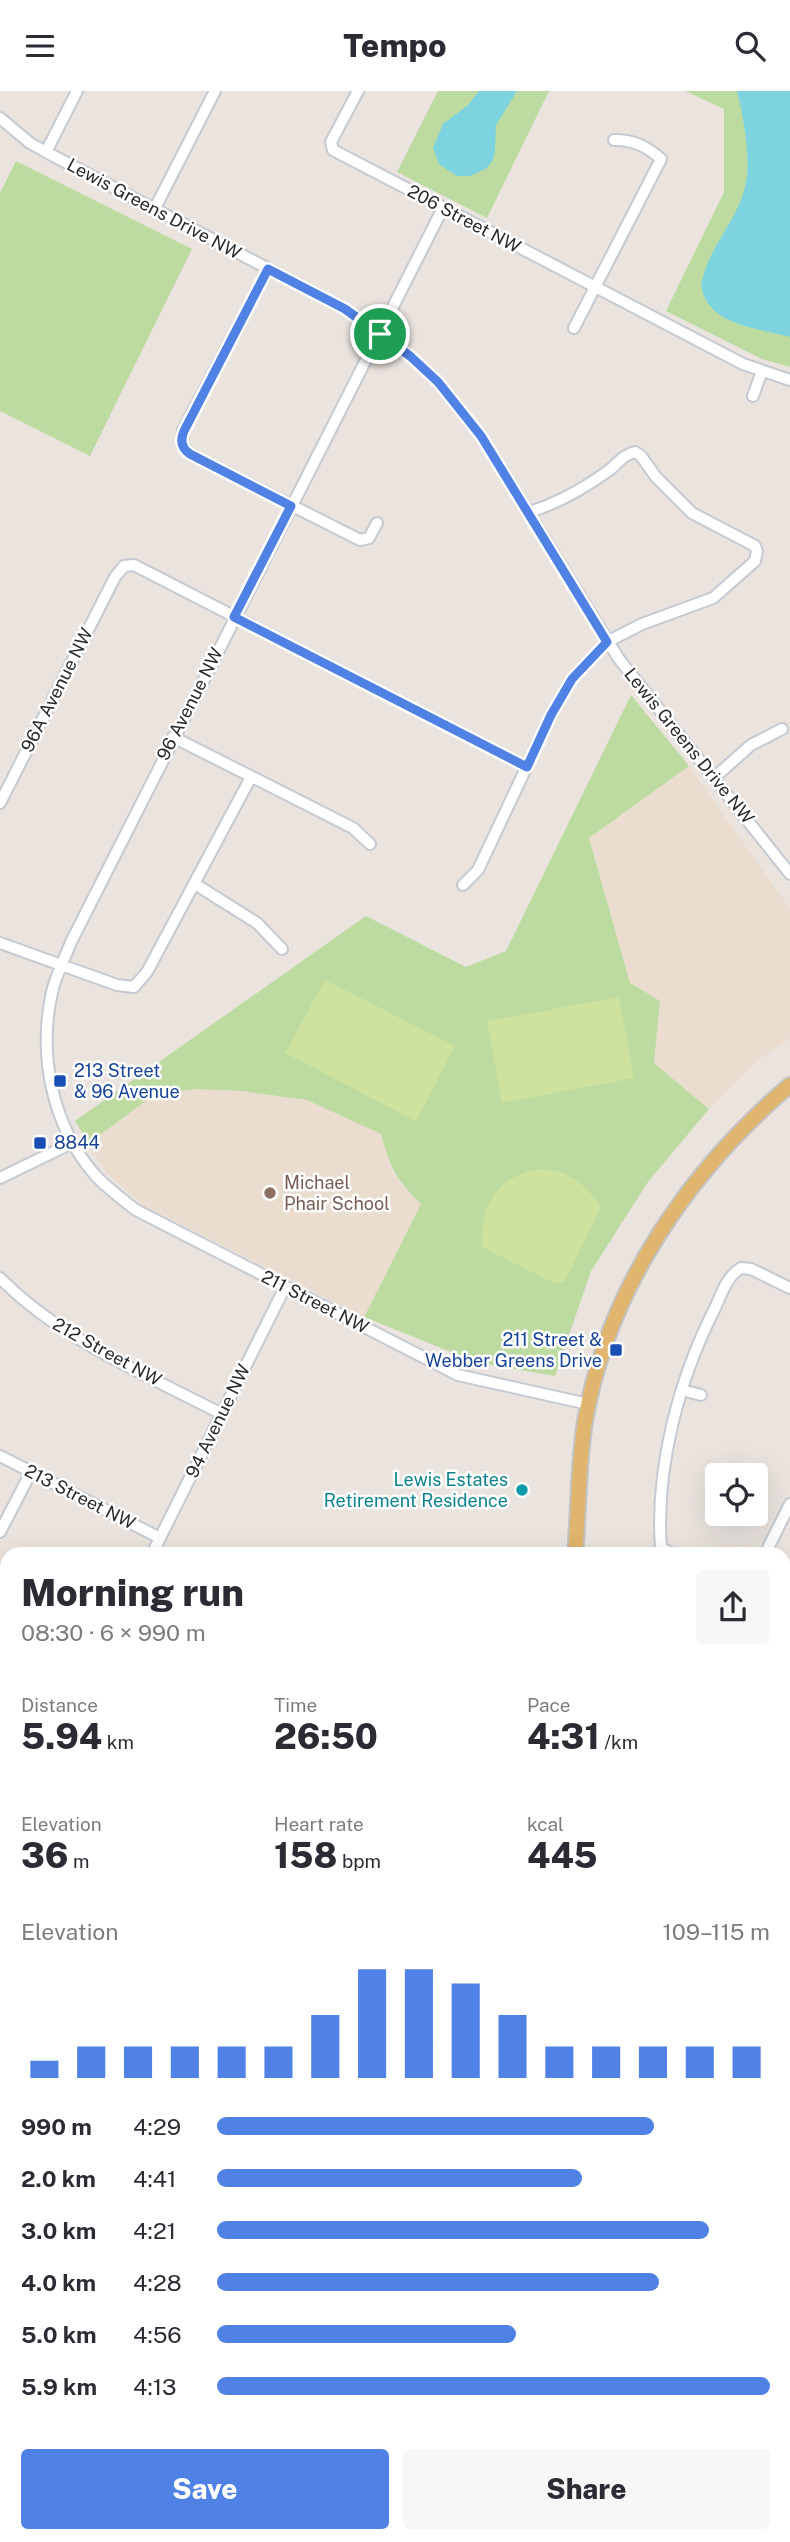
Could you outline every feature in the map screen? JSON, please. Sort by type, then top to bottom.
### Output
[{"type":"main road","points":[[575,1547],[581,1455],[589,1404],[600,1359],[621,1306],[671,1215],[726,1146],[759,1111],[790,1085]]},
{"type":"street","points":[[46,152],[77,91]]},
{"type":"street","points":[[155,208],[215,91]]},
{"type":"street","name":"206 Street NW","points":[[358,91],[331,142],[332,150],[595,288],[762,371],[790,380]]},
{"type":"street","name":"Lewis Greens Drive NW","points":[[0,118],[30,143],[46,152],[345,309],[410,356],[451,397],[481,436],[607,642],[789,871]]},
{"type":"street","points":[[574,328],[661,159],[647,147],[629,140],[614,140]]},
{"type":"street","name":"96 Avenue NW","points":[[72,1143],[57,1109],[46,1040],[53,989],[62,964],[173,737],[443,208]]},
{"type":"street","points":[[268,269],[184,431],[182,445],[190,454],[364,541],[369,538],[377,523]]},
{"type":"street","points":[[753,396],[762,371]]},
{"type":"street","points":[[463,885],[478,870],[551,715],[572,679],[607,642],[642,624],[713,598],[755,561],[757,551],[755,546],[692,513],[656,477],[642,456],[635,452],[625,455],[612,468],[554,505],[529,512]]},
{"type":"street","name":"96A Avenue NW","points":[[0,803],[115,577],[124,566],[134,565],[234,617]]},
{"type":"street","points":[[234,617],[527,767]]},
{"type":"street","points":[[715,777],[751,745],[782,729]]},
{"type":"street","points":[[173,737],[353,828],[370,843]]},
{"type":"street","points":[[0,943],[125,987],[134,987],[147,972],[251,777]]},
{"type":"street","points":[[195,884],[257,923],[282,949]]},
{"type":"street","points":[[0,1178],[72,1143]]},
{"type":"street","name":"211 Street NW","points":[[72,1143],[97,1177],[136,1210],[458,1375],[589,1404]]},
{"type":"street","points":[[661,1547],[666,1458],[682,1390],[702,1333],[729,1279],[741,1268],[751,1269],[790,1288]]},
{"type":"street","name":"212 Street NW","points":[[0,1278],[25,1303],[67,1333],[222,1414]]},
{"type":"street","name":"94 Avenue NW","points":[[156,1547],[285,1287]]},
{"type":"street","points":[[682,1390],[701,1395]]},
{"type":"street","name":"213 Street NW","points":[[0,1456],[160,1538]]},
{"type":"street","points":[[0,1532],[31,1472]]},
{"type":"street","points":[[768,1547],[790,1504]]},
{"type":"shaded area","points":[[689,766],[790,909],[790,1038],[758,1060],[709,1109],[654,1063],[660,1001],[630,983],[589,837]]},
{"type":"shaded area","name":"Michael Phair School","points":[[195,1089],[242,1091],[307,1100],[381,1134],[389,1165],[400,1183],[421,1204],[364,1317],[145,1206],[106,1173],[89,1143],[154,1095]]},
{"type":"green space","points":[[438,91],[549,91],[487,218],[397,172]]},
{"type":"green space","points":[[685,91],[790,91],[790,367],[762,359],[666,311],[724,192],[724,109]]},
{"type":"green space","points":[[16,161],[192,249],[90,456],[0,411],[0,193]]},
{"type":"green space","points":[[631,695],[689,766],[589,838],[630,983],[660,1001],[654,1063],[709,1109],[648,1182],[591,1271],[555,1376],[476,1362],[364,1317],[421,1204],[395,1172],[381,1134],[307,1100],[242,1091],[195,1089],[154,1095],[89,1143],[75,1121],[366,916],[466,967],[506,951]]},
{"type":"green space","points":[[325,980],[455,1046],[416,1121],[285,1053]]},
{"type":"green space","points":[[619,997],[634,1078],[502,1103],[487,1021]]},
{"type":"green space","points":[[533,1170],[554,1171],[572,1178],[588,1190],[601,1207],[565,1281],[556,1284],[482,1247],[484,1220],[492,1198],[509,1180]]},
{"type":"water","points":[[479,91],[517,91],[496,125],[493,160],[487,168],[470,176],[457,176],[439,164],[433,148],[443,124],[468,105]]},
{"type":"water","points":[[737,91],[790,91],[790,337],[726,319],[710,306],[702,291],[706,268],[738,208],[746,182],[747,149]]},
{"type":"place","name":"213 Street & 96 Avenue","points":[[60,1081]]},
{"type":"place","name":"8844","points":[[40,1143]]},
{"type":"place","name":"Michael Phair School","points":[[270,1193]]},
{"type":"place","name":"211 Street & Webber Greens Drive","points":[[616,1350]]},
{"type":"place","name":"Lewis Estates Retirement Residence","points":[[522,1490]]},
{"type":"route","points":[[268,269],[345,309],[380,334],[410,356],[438,382],[481,436],[607,642],[572,679],[551,715],[527,767],[234,617],[291,506],[187,452],[181,439],[184,431],[268,269]]}]
